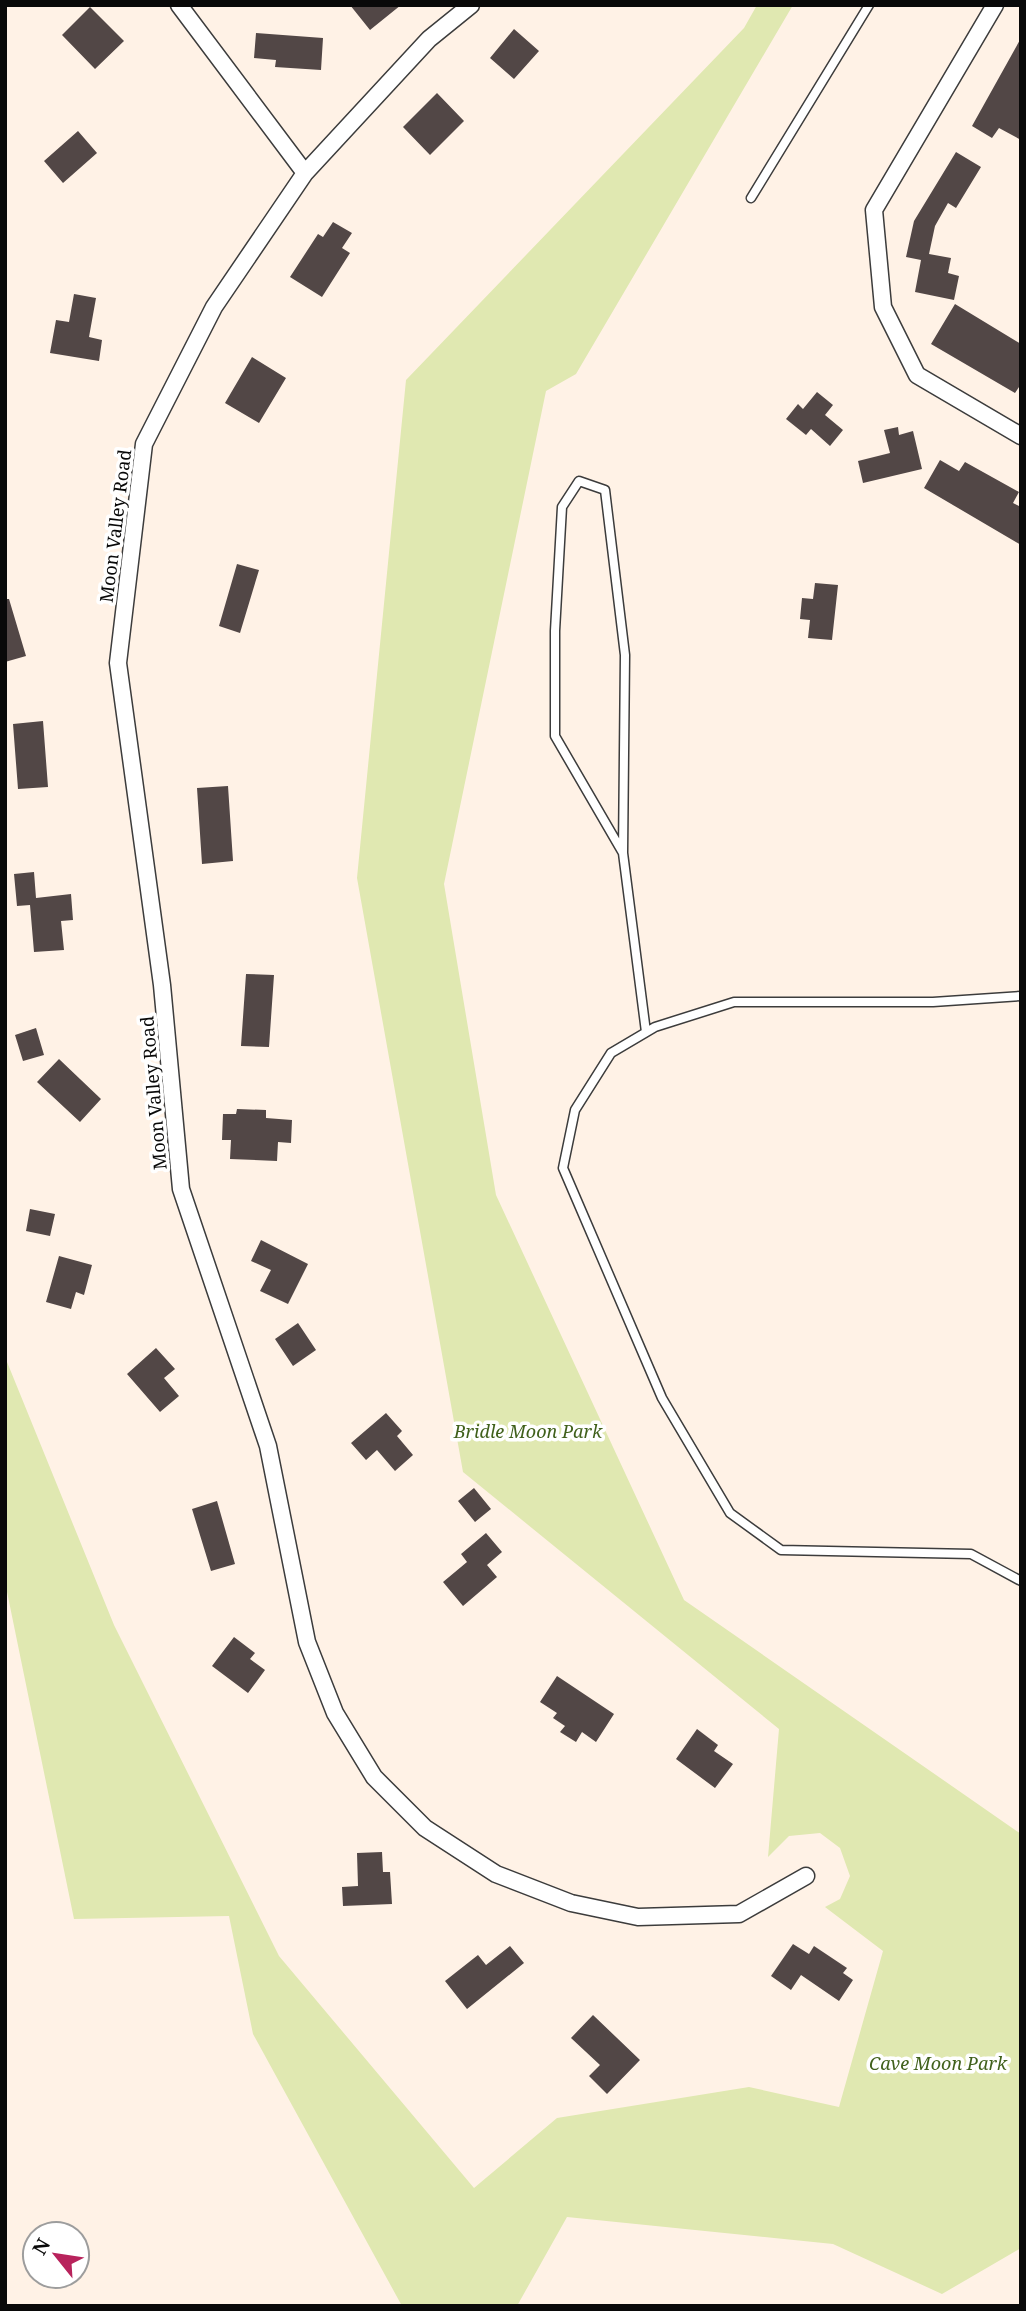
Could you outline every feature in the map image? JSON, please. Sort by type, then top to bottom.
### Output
[{"type":"street","points":[[179,5],[304,173]]},
{"type":"street","name":"Moon Valley Road","points":[[471,5],[429,39],[304,173],[214,307],[144,444],[118,663],[162,985],[181,1189],[268,1446],[307,1642],[335,1713],[374,1777],[425,1828],[496,1874],[571,1903],[638,1917],[739,1914],[806,1876]]},
{"type":"street","points":[[995,5],[874,210],[883,307],[917,375],[1021,436]]},
{"type":"lane","points":[[751,198],[869,5]]},
{"type":"lane","points":[[623,853],[555,736],[555,631],[562,506],[579,481],[605,490],[623,641],[623,853],[646,1032]]},
{"type":"lane","points":[[1020,1579],[971,1554],[781,1550],[730,1513],[662,1398],[563,1168],[575,1110],[611,1053],[655,1027],[734,1002],[933,1002],[1021,996]]},
{"type":"green space","points":[[757,5],[793,5],[576,374],[546,391],[444,884],[496,1195],[684,1600],[1021,1834],[1021,2248],[942,2294],[833,2244],[567,2217],[517,2306],[402,2306],[253,2034],[229,1916],[74,1919],[5,1582],[5,1357],[114,1625],[279,1956],[474,2188],[557,2118],[749,2087],[839,2107],[883,1951],[825,1907],[840,1899],[850,1876],[840,1848],[820,1833],[789,1836],[768,1857],[779,1729],[463,1472],[357,878],[406,380],[744,28]]},
{"type":"building","points":[[350,5],[401,5],[370,30]]},
{"type":"building","points":[[90,7],[124,41],[95,69],[62,35]]},
{"type":"building","points":[[514,29],[539,51],[514,79],[490,58]]},
{"type":"building","points":[[256,33],[323,38],[321,70],[275,67],[276,60],[254,58]]},
{"type":"building","points":[[1021,38],[1021,140],[999,128],[992,138],[972,126]]},
{"type":"building","points":[[437,93],[464,121],[430,155],[403,127]]},
{"type":"building","points":[[78,131],[97,153],[63,183],[44,161]]},
{"type":"building","points":[[956,152],[981,167],[956,208],[948,203],[935,226],[929,254],[951,258],[948,273],[959,276],[954,300],[915,292],[921,260],[906,257],[914,221]]},
{"type":"building","points":[[333,222],[352,233],[342,248],[350,253],[322,297],[290,277],[318,234],[323,237]]},
{"type":"building","points":[[74,294],[96,298],[89,337],[102,340],[99,361],[50,353],[56,320],[69,322]]},
{"type":"building","points":[[955,304],[1021,344],[1021,384],[1015,393],[931,344]]},
{"type":"building","points":[[252,357],[286,378],[259,423],[225,403]]},
{"type":"building","points":[[817,392],[833,405],[825,415],[843,430],[830,446],[811,429],[806,435],[786,419],[798,404],[803,409]]},
{"type":"building","points":[[898,427],[899,435],[913,431],[922,469],[863,483],[858,461],[890,453],[884,430]]},
{"type":"building","points":[[940,460],[959,471],[965,462],[1019,492],[1013,503],[1021,507],[1021,545],[924,488]]},
{"type":"building","points":[[237,564],[259,570],[240,633],[219,626]]},
{"type":"building","points":[[815,583],[838,585],[832,640],[808,638],[810,620],[800,619],[802,598],[813,599]]},
{"type":"building","points":[[5,599],[9,599],[26,656],[5,662]]},
{"type":"building","points":[[43,721],[48,787],[18,789],[13,724]]},
{"type":"building","points":[[228,786],[233,861],[202,864],[197,788]]},
{"type":"building","points":[[34,872],[36,898],[71,894],[73,920],[61,921],[64,950],[34,952],[30,905],[17,906],[14,874]]},
{"type":"building","points":[[246,974],[274,975],[269,1047],[241,1046]]},
{"type":"building","points":[[36,1028],[44,1055],[23,1061],[15,1035]]},
{"type":"building","points":[[59,1059],[101,1099],[80,1122],[37,1082]]},
{"type":"building","points":[[237,1109],[266,1110],[266,1118],[292,1120],[291,1143],[278,1142],[277,1161],[230,1159],[231,1140],[222,1140],[223,1114],[236,1114]]},
{"type":"building","points":[[30,1209],[55,1214],[50,1236],[26,1231]]},
{"type":"building","points":[[261,1240],[308,1264],[288,1304],[260,1291],[271,1270],[251,1261]]},
{"type":"building","points":[[59,1256],[92,1265],[84,1295],[76,1292],[71,1309],[46,1302]]},
{"type":"building","points":[[298,1323],[316,1350],[293,1366],[275,1339]]},
{"type":"building","points":[[156,1348],[175,1369],[164,1378],[179,1396],[160,1412],[127,1374]]},
{"type":"building","points":[[386,1413],[402,1431],[397,1436],[413,1455],[395,1471],[377,1450],[366,1460],[351,1443]]},
{"type":"building","points":[[474,1488],[491,1509],[475,1522],[458,1501]]},
{"type":"building","points":[[217,1501],[235,1564],[211,1571],[192,1509]]},
{"type":"building","points":[[486,1533],[502,1552],[487,1565],[497,1577],[463,1606],[443,1582],[467,1562],[461,1554]]},
{"type":"building","points":[[234,1637],[255,1653],[250,1659],[265,1670],[248,1693],[212,1666]]},
{"type":"building","points":[[557,1676],[614,1714],[596,1742],[582,1732],[576,1742],[560,1732],[565,1726],[553,1718],[557,1713],[540,1702]]},
{"type":"building","points":[[697,1729],[718,1745],[714,1751],[733,1764],[715,1788],[676,1759]]},
{"type":"building","points":[[382,1852],[383,1872],[390,1872],[392,1904],[343,1906],[342,1887],[358,1886],[357,1853]]},
{"type":"building","points":[[793,1944],[809,1954],[814,1946],[847,1968],[843,1973],[853,1980],[839,2001],[801,1975],[791,1990],[771,1976]]},
{"type":"building","points":[[510,1946],[524,1963],[467,2009],[445,1981],[478,1955],[486,1965]]},
{"type":"building","points":[[593,2015],[640,2060],[607,2094],[589,2076],[600,2065],[571,2038]]},
{"type":"park label","name":"Bridle Moon Park","points":[[528,1431]]},
{"type":"park label","name":"Cave Moon Park","points":[[938,2063]]}]
